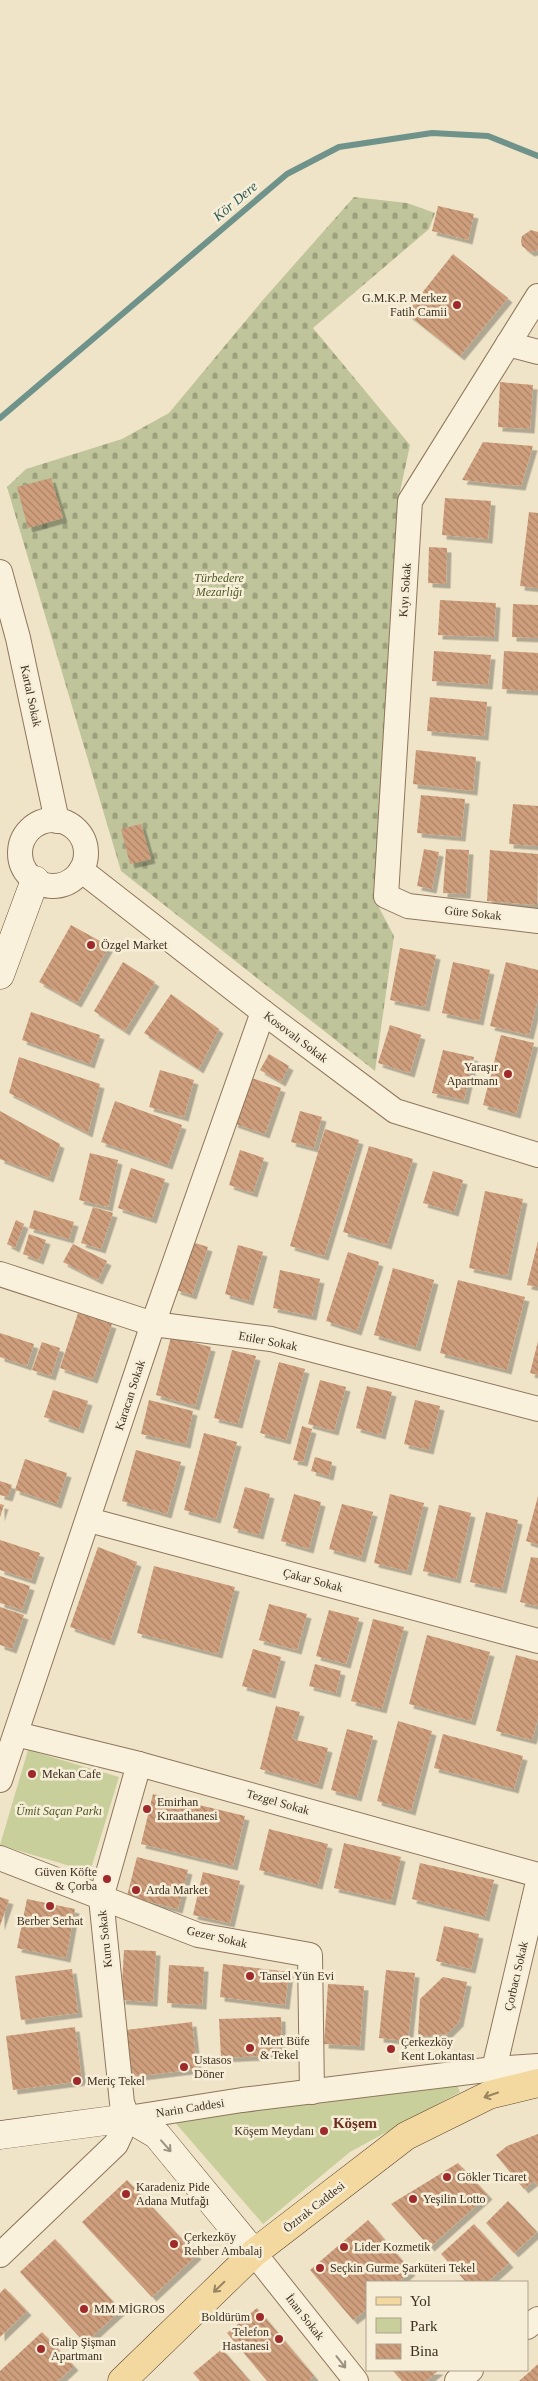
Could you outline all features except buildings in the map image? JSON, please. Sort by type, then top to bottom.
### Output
[{"type":"main road","points":[[0,975],[36,880]]},
{"type":"main road","name":"Öztrak Caddesi","points":[[122,2381],[254,2253],[406,2136],[490,2095],[538,2083]]},
{"type":"main road","points":[[128,2118],[157,2135],[254,2253]]},
{"type":"main road","name":"Narin Caddesi","points":[[0,2135],[128,2118]]},
{"type":"street","name":"Kıyı Sokak","points":[[408,906],[386,896],[410,501],[538,296]]},
{"type":"street","points":[[508,344],[538,352]]},
{"type":"street","name":"Kartal Sokak","points":[[0,572],[18,638],[57,821]]},
{"type":"street","points":[[53,820],[57,821],[71,825],[83,839],[86,858],[79,875],[63,886],[44,886],[28,876],[20,859],[11,847],[22,840],[34,826],[53,820]]},
{"type":"street","name":"Kosovalı Sokak","points":[[81,870],[263,1012],[395,1111],[538,1155]]},
{"type":"street","name":"Güre Sokak","points":[[408,906],[538,921]]},
{"type":"street","name":"Karacan Sokak","points":[[0,1780],[89,1520],[153,1324],[263,1012]]},
{"type":"street","name":"Etiler Sokak","points":[[0,1274],[153,1324],[271,1339],[538,1409]]},
{"type":"street","name":"Çakar Sokak","points":[[89,1520],[538,1641]]},
{"type":"street","name":"Tezgel Sokak","points":[[16,1734],[139,1764],[538,1875]]},
{"type":"street","name":"Kuru Sokak","points":[[128,2118],[122,2103],[101,1898],[139,1764]]},
{"type":"street","name":"Gezer Sokak","points":[[0,1858],[198,1935],[310,1955],[312,2092]]},
{"type":"street","name":"Çorbacı Sokak","points":[[494,2069],[538,1882]]},
{"type":"street","points":[[494,2069],[538,2066]]},
{"type":"street","name":"Narin Caddesi","points":[[128,2118],[494,2069]]},
{"type":"street","points":[[0,2255],[116,2144],[128,2118]]},
{"type":"street","name":"İnan Sokak","points":[[254,2253],[356,2381]]},
{"type":"street","points":[[457,2381],[470,2371]]},
{"type":"green space","name":"Türbedere Mezarlığı","points":[[354,197],[407,203],[435,213],[429,229],[313,328],[410,445],[399,496],[375,900],[394,936],[375,1071],[121,871],[7,487],[26,469],[122,439],[169,413],[262,301]]},
{"type":"green space","name":"Ümit Saçan Parkı","points":[[28,1750],[119,1777],[90,1872],[0,1845]]},
{"type":"green space","points":[[455,2080],[460,2092],[350,2152],[263,2224],[172,2119]]},
{"type":"waterway","name":"Kör Dere","points":[[0,418],[287,174],[339,147],[432,133],[488,136],[538,156]]},
{"type":"place","name":"G.M.K.P. Merkez Fatih Camii","points":[[457,305]]},
{"type":"place","name":"Özgel Market","points":[[91,945]]},
{"type":"place","name":"Yaraşır Apartmanı","points":[[508,1074]]},
{"type":"place","name":"Mekan Cafe","points":[[32,1774]]},
{"type":"place","name":"Emirhan Kıraathanesi","points":[[147,1809]]},
{"type":"place","name":"Güven Köfte & Çorba","points":[[107,1879]]},
{"type":"place","name":"Arda Market","points":[[136,1890]]},
{"type":"place","name":"Berber Serhat","points":[[50,1906]]},
{"type":"place","name":"Tansel Yün Evi","points":[[250,1976]]},
{"type":"place","name":"Mert Büfe & Tekel","points":[[250,2048]]},
{"type":"place","name":"Çerkezköy Kent Lokantası","points":[[391,2049]]},
{"type":"place","name":"Ustasos Döner","points":[[184,2067]]},
{"type":"place","name":"Meriç Tekel","points":[[77,2081]]},
{"type":"place","name":"Köşem Meydanı","points":[[324,2131]]},
{"type":"place","name":"Gökler Ticaret","points":[[447,2177]]},
{"type":"place","name":"Karadeniz Pide Adana Mutfağı","points":[[126,2194]]},
{"type":"place","name":"Yeşilin Lotto","points":[[413,2199]]},
{"type":"place","name":"Çerkezköy Rehber Ambalaj","points":[[174,2244]]},
{"type":"place","name":"Lider Kozmetik","points":[[344,2247]]},
{"type":"place","name":"Seçkin Gurme Şarküteri Tekel","points":[[320,2268]]},
{"type":"place","name":"MM MİGROS","points":[[84,2309]]},
{"type":"place","name":"Boldürüm","points":[[260,2317]]},
{"type":"place","name":"Telefon Hastanesi","points":[[279,2339]]},
{"type":"place","name":"Galip Şişman Apartmanı","points":[[41,2349]]},
{"type":"district","name":"Köşem","points":[[355,2123]]}]
